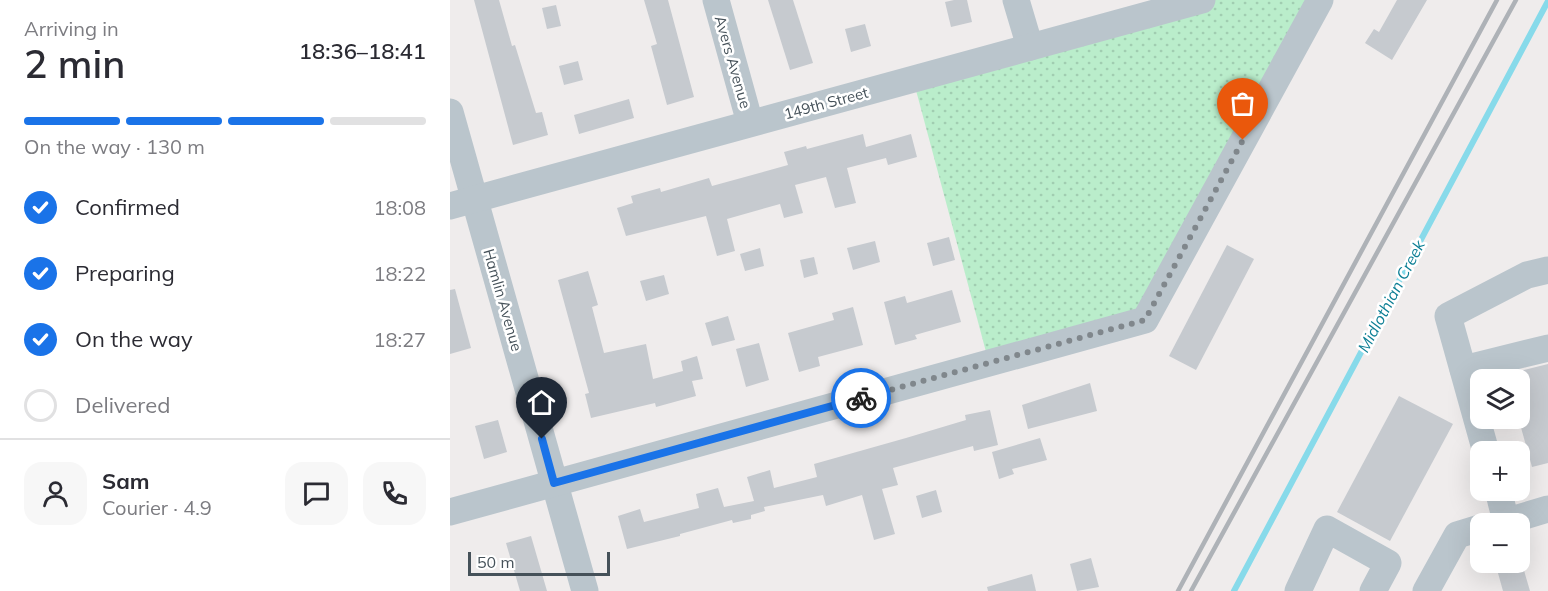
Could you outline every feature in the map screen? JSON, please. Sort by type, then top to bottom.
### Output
[{"type":"street","name":"Avers Avenue","points":[[716,0],[750,123]]},
{"type":"street","points":[[1016,0],[1030,47]]},
{"type":"street","name":"149th Street","points":[[462,202],[1202,0]]},
{"type":"street","points":[[450,512],[1145,320],[1320,0]]},
{"type":"street","name":"Hamlin Avenue","points":[[450,112],[462,202],[554,483],[585,591]]},
{"type":"street","points":[[1483,441],[1448,316],[1538,272]]},
{"type":"street","points":[[1463,369],[1548,348]]},
{"type":"street","points":[[1530,514],[1548,509]]},
{"type":"street","points":[[1298,591],[1327,529],[1388,563],[1373,591]]},
{"type":"street","points":[[1426,591],[1469,532]]},
{"type":"green space","points":[[1202,0],[1320,0],[1145,320],[989,363],[913,79]]},
{"type":"building","points":[[474,0],[499,0],[512,46],[515,45],[536,113],[542,112],[548,135],[513,145]]},
{"type":"building","points":[[644,0],[668,0],[694,97],[667,105],[651,46],[657,44]]},
{"type":"building","points":[[768,0],[793,0],[813,63],[790,70]]},
{"type":"building","points":[[967,0],[972,22],[951,27],[945,2]]},
{"type":"building","points":[[1397,0],[1427,0],[1392,60],[1365,43],[1374,29],[1379,32]]},
{"type":"building","points":[[556,5],[561,26],[547,29],[542,8]]},
{"type":"building","points":[[865,24],[871,46],[851,52],[845,29]]},
{"type":"building","points":[[578,61],[583,80],[564,85],[559,66]]},
{"type":"building","points":[[629,99],[634,118],[579,134],[574,115]]},
{"type":"building","points":[[863,134],[866,147],[911,134],[917,157],[888,165],[886,158],[847,168],[856,203],[835,208],[826,177],[795,185],[803,213],[784,218],[780,204],[727,219],[735,251],[717,256],[706,216],[626,236],[617,208],[633,203],[631,196],[660,188],[661,192],[709,178],[712,186],[788,165],[784,152],[806,146],[807,149]]},
{"type":"building","points":[[949,237],[955,260],[933,266],[927,243]]},
{"type":"building","points":[[875,241],[880,262],[853,270],[847,248]]},
{"type":"building","points":[[1227,245],[1254,259],[1196,370],[1169,356]]},
{"type":"building","points":[[760,248],[764,266],[745,271],[740,254]]},
{"type":"building","points":[[814,257],[818,274],[804,278],[800,260]]},
{"type":"building","points":[[588,271],[598,305],[592,307],[604,353],[646,344],[653,379],[683,371],[681,361],[697,356],[703,379],[692,381],[696,396],[656,407],[655,403],[591,418],[585,394],[589,393],[558,280]]},
{"type":"building","points":[[664,275],[669,294],[646,301],[640,281]]},
{"type":"building","points":[[455,289],[471,348],[450,354],[450,290]]},
{"type":"building","points":[[952,290],[961,322],[915,335],[917,339],[895,345],[884,302],[905,296],[907,303]]},
{"type":"building","points":[[853,307],[863,345],[818,357],[820,366],[799,372],[788,333],[834,320],[832,313]]},
{"type":"building","points":[[728,316],[735,340],[712,346],[705,323]]},
{"type":"building","points":[[759,343],[769,380],[746,387],[736,349]]},
{"type":"building","points":[[1548,364],[1548,463],[1532,467],[1530,441],[1525,441],[1521,429],[1530,429],[1530,369],[1528,369]]},
{"type":"building","points":[[1090,383],[1097,411],[1028,429],[1022,405]]},
{"type":"building","points":[[1399,396],[1453,424],[1390,541],[1337,512]]},
{"type":"building","points":[[990,410],[998,445],[974,451],[973,446],[893,468],[898,485],[882,489],[895,534],[874,540],[862,495],[826,506],[823,495],[764,507],[765,511],[751,515],[751,519],[733,523],[732,520],[627,549],[618,516],[640,509],[644,522],[699,508],[696,494],[718,488],[724,507],[754,501],[747,477],[770,470],[774,488],[817,477],[814,464],[966,420],[965,415]]},
{"type":"building","points":[[498,420],[507,452],[484,459],[475,426]]},
{"type":"building","points":[[1040,438],[1047,460],[1012,469],[1014,474],[999,479],[992,452]]},
{"type":"building","points":[[936,490],[942,512],[922,518],[916,496]]},
{"type":"building","points":[[531,536],[547,591],[520,591],[506,543]]},
{"type":"building","points":[[1091,558],[1099,587],[1077,591],[1070,564]]},
{"type":"building","points":[[1498,573],[1525,573],[1530,591],[1503,591]]},
{"type":"building","points":[[1032,574],[1036,591],[988,591],[987,587]]},
{"type":"waterway","name":"Midlothian Creek","points":[[1234,591],[1548,1]]},
{"type":"railway","points":[[1178,591],[1497,0]]},
{"type":"railway","points":[[1191,591],[1516,0]]},
{"type":"way so far","points":[[861,398],[1145,320],[1243,140]]},
{"type":"route","points":[[542,439],[554,483],[861,398]]}]
